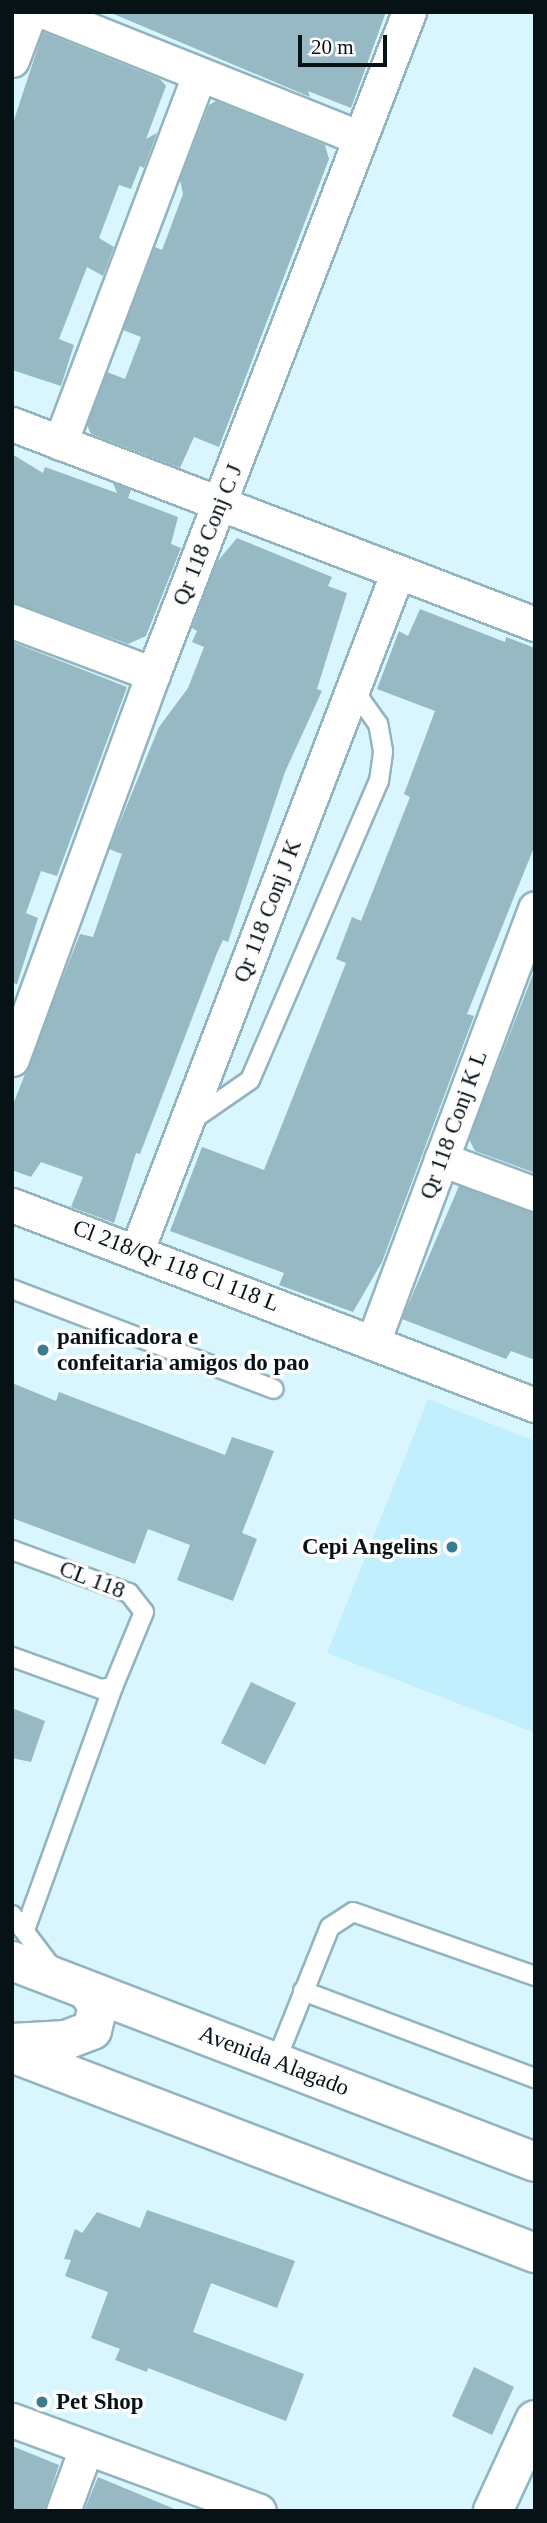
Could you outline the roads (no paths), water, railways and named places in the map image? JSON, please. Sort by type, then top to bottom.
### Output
[{"type":"main road","name":"Avenida Alagado","points":[[18,1945],[74,1986],[535,2162]]},
{"type":"main road","points":[[12,2042],[66,2040],[92,2030],[98,2006],[74,1986]]},
{"type":"main road","points":[[12,2053],[535,2253]]},
{"type":"main road","points":[[493,2511],[535,2420]]},
{"type":"street","points":[[12,60],[30,12]]},
{"type":"street","points":[[45,12],[199,76],[360,138]]},
{"type":"street","name":"Qr 118 Conj C J","points":[[12,1059],[22,1004],[220,506],[409,12]]},
{"type":"street","points":[[60,443],[199,76]]},
{"type":"street","points":[[12,424],[220,506],[535,624]]},
{"type":"street","name":"Qr 118 Conj J K","points":[[137,1250],[398,571]]},
{"type":"street","points":[[12,621],[153,674]]},
{"type":"street","name":"Qr 118 Conj K L","points":[[373,1342],[535,908]]},
{"type":"street","points":[[442,1159],[535,1194]]},
{"type":"street","name":"Cl 218/Qr 118 Cl 118 L","points":[[12,1205],[137,1250],[535,1405]]},
{"type":"street","points":[[12,2420],[258,2511]]},
{"type":"street","points":[[63,2511],[86,2448]]},
{"type":"lane","points":[[185,1124],[250,1080],[379,781],[383,751],[378,724],[353,689]]},
{"type":"lane","points":[[12,1289],[274,1389]]},
{"type":"lane","name":"CL 118","points":[[12,1550],[140,1601],[144,1612],[113,1687],[18,1945]]},
{"type":"lane","points":[[12,1657],[102,1689],[113,1687]]},
{"type":"lane","points":[[276,2061],[330,1927],[353,1912],[535,1976]]},
{"type":"lane","points":[[12,1915],[18,1945]]},
{"type":"lane","points":[[303,1991],[535,2078]]},
{"type":"place","name":"panificadora e confeitaria amigos do pao","points":[[43,1350]]},
{"type":"place","name":"Cepi Angelins","points":[[452,1547]]},
{"type":"place","name":"Pet Shop","points":[[42,2402]]}]
